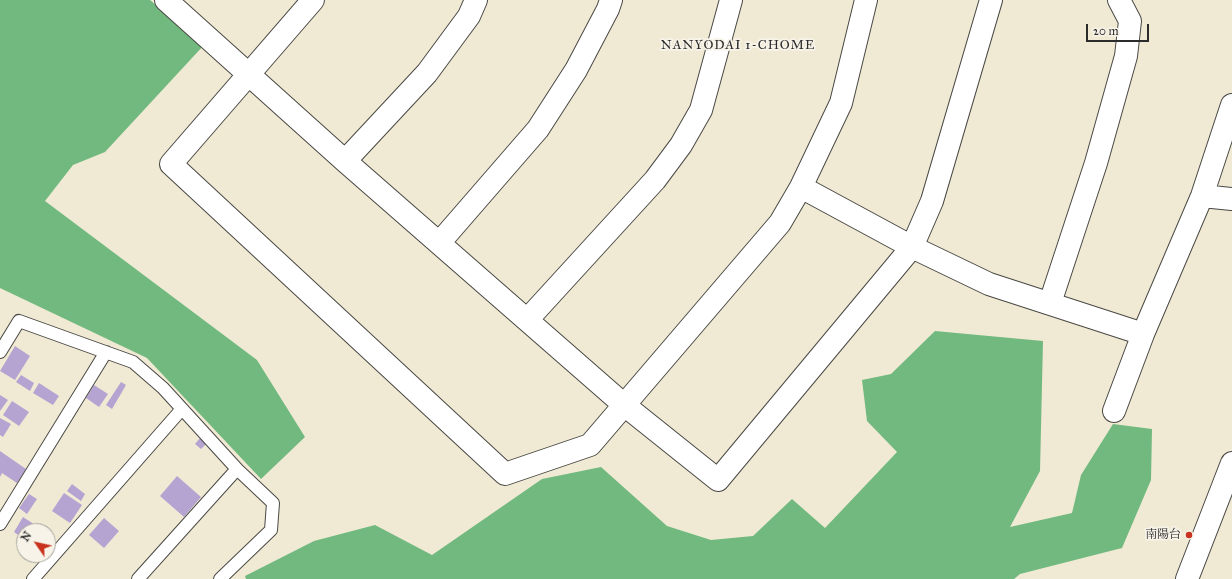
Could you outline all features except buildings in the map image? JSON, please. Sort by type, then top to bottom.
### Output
[{"type":"street","points":[[314,0],[171,164],[505,474],[590,445],[623,404],[780,223],[801,187],[841,103],[866,0]]},
{"type":"street","points":[[346,161],[427,73],[469,16],[476,0]]},
{"type":"street","points":[[440,242],[538,129],[576,70],[611,0]]},
{"type":"street","points":[[527,320],[655,180],[681,145],[701,110],[731,0]]},
{"type":"street","points":[[171,1],[249,74],[346,161],[527,320],[623,404],[718,480],[912,247],[932,201],[991,0]]},
{"type":"street","points":[[1050,303],[1096,163],[1126,56],[1130,21],[1119,0]]},
{"type":"street","points":[[1114,411],[1143,334],[1202,196],[1232,105]]},
{"type":"street","points":[[801,187],[912,247],[989,284],[1143,334]]},
{"type":"street","points":[[1202,196],[1232,199]]},
{"type":"street","points":[[1187,579],[1231,466]]},
{"type":"lane","points":[[0,352],[19,321],[133,362],[163,388],[181,410],[237,469],[273,503],[272,530],[220,579]]},
{"type":"lane","points":[[0,524],[106,352]]},
{"type":"lane","points":[[33,579],[181,410]]},
{"type":"lane","points":[[138,579],[237,469]]},
{"type":"green space","points":[[0,0],[150,0],[204,45],[105,152],[73,165],[45,201],[257,360],[305,437],[261,479],[147,358],[0,288]]},
{"type":"green space","points":[[935,331],[1043,341],[1040,471],[1010,527],[1072,513],[1081,475],[1113,424],[1152,429],[1151,480],[1122,548],[1020,574],[1014,579],[246,579],[245,576],[314,541],[375,525],[432,555],[542,479],[601,467],[667,526],[711,540],[753,536],[792,499],[825,528],[897,452],[867,421],[862,380],[891,374]]},
{"type":"place","name":"南陽台","points":[[1189,535]]},
{"type":"district","name":"NANYODAI 1-CHOME","points":[[738,46]]}]
